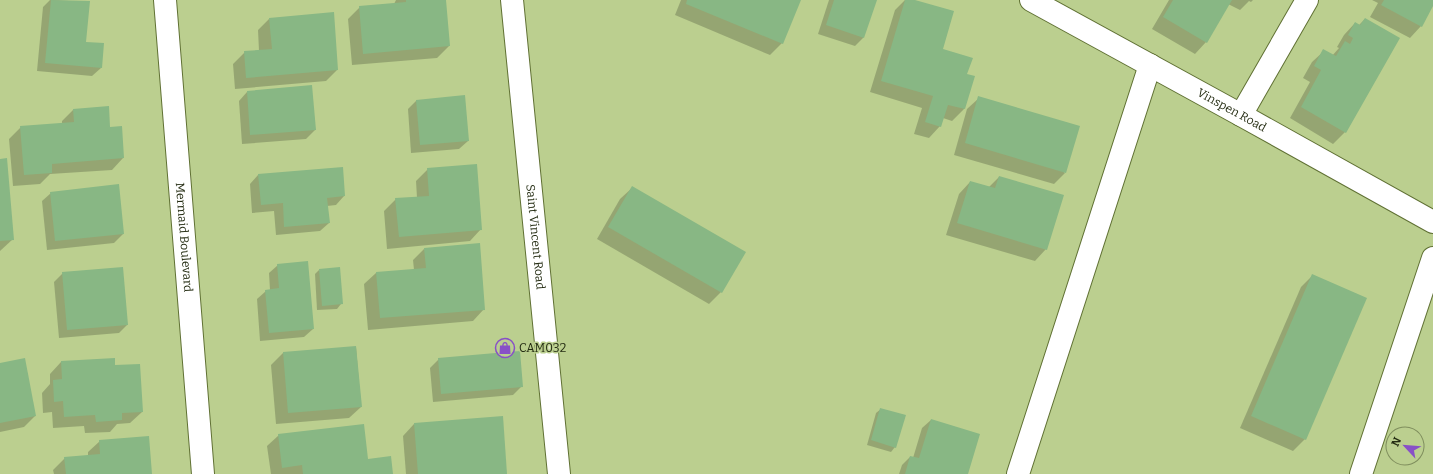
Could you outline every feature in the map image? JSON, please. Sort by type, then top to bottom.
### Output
[{"type":"street","name":"Mermaid Boulevard","points":[[165,0],[203,474]]},
{"type":"street","name":"Saint Vincent Road","points":[[512,0],[559,474]]},
{"type":"street","name":"Vinspen Road","points":[[1031,0],[1433,222]]},
{"type":"street","points":[[1241,115],[1307,0]]},
{"type":"street","points":[[1018,474],[1150,65]]},
{"type":"street","points":[[1361,474],[1433,258]]},
{"type":"building","points":[[51,0],[90,1],[86,42],[104,43],[102,68],[45,63]]},
{"type":"building","points":[[406,0],[446,0],[450,46],[363,54],[359,6],[406,2]]},
{"type":"building","points":[[687,0],[801,0],[783,44],[686,4]]},
{"type":"building","points":[[834,0],[877,0],[864,38],[826,25]]},
{"type":"building","points":[[905,0],[915,0],[954,11],[943,49],[973,58],[967,74],[975,76],[965,109],[948,105],[941,127],[925,122],[933,96],[881,81]]},
{"type":"building","points":[[1173,0],[1232,0],[1207,43],[1163,17]]},
{"type":"building","points":[[1384,0],[1433,0],[1433,6],[1422,27],[1381,5]]},
{"type":"building","points":[[334,12],[338,70],[246,78],[244,51],[272,49],[269,18]]},
{"type":"building","points":[[1365,18],[1400,38],[1346,133],[1301,107],[1321,70],[1314,66],[1323,49],[1336,56],[1345,41],[1350,44],[1353,38],[1348,35],[1355,22],[1360,25]]},
{"type":"building","points":[[312,85],[316,130],[250,135],[247,91]]},
{"type":"building","points":[[465,95],[469,141],[420,145],[416,100]]},
{"type":"building","points":[[978,96],[1080,126],[1066,173],[965,143]]},
{"type":"building","points":[[109,106],[110,127],[122,126],[124,158],[52,164],[52,173],[24,175],[20,126],[74,122],[73,109]]},
{"type":"building","points":[[7,158],[14,240],[0,241],[0,159]]},
{"type":"building","points":[[477,164],[482,230],[399,237],[395,198],[429,196],[427,168]]},
{"type":"building","points":[[343,167],[345,196],[327,198],[330,223],[284,227],[283,203],[261,205],[258,174]]},
{"type":"building","points":[[999,176],[1064,195],[1047,250],[957,223],[970,181],[995,188]]},
{"type":"building","points":[[119,184],[124,234],[55,241],[50,192]]},
{"type":"building","points":[[632,186],[746,252],[722,293],[608,227]]},
{"type":"building","points":[[480,243],[485,310],[380,318],[376,272],[426,268],[424,248]]},
{"type":"building","points":[[308,261],[314,329],[269,333],[265,290],[279,288],[277,264]]},
{"type":"building","points":[[123,267],[128,325],[67,330],[62,272]]},
{"type":"building","points":[[340,267],[343,304],[322,306],[319,269]]},
{"type":"building","points":[[1312,274],[1367,298],[1306,440],[1251,416]]},
{"type":"building","points":[[356,346],[362,407],[288,413],[283,352]]},
{"type":"building","points":[[520,351],[523,387],[441,394],[438,358]]},
{"type":"building","points":[[25,358],[36,416],[0,423],[0,363]]},
{"type":"building","points":[[115,358],[115,365],[140,364],[143,412],[122,413],[122,420],[96,422],[95,415],[64,417],[63,401],[54,402],[53,380],[62,379],[61,361]]},
{"type":"building","points":[[880,408],[906,415],[896,448],[871,440]]},
{"type":"building","points":[[503,416],[507,474],[418,474],[414,423]]},
{"type":"building","points":[[931,419],[980,434],[968,474],[905,474],[910,456],[919,458]]},
{"type":"building","points":[[364,424],[368,459],[391,456],[393,474],[303,474],[302,465],[282,468],[278,434]]},
{"type":"building","points":[[149,436],[152,474],[66,474],[64,457],[100,454],[99,440]]},
{"type":"place","name":"CAM032","points":[[505,348]]}]
